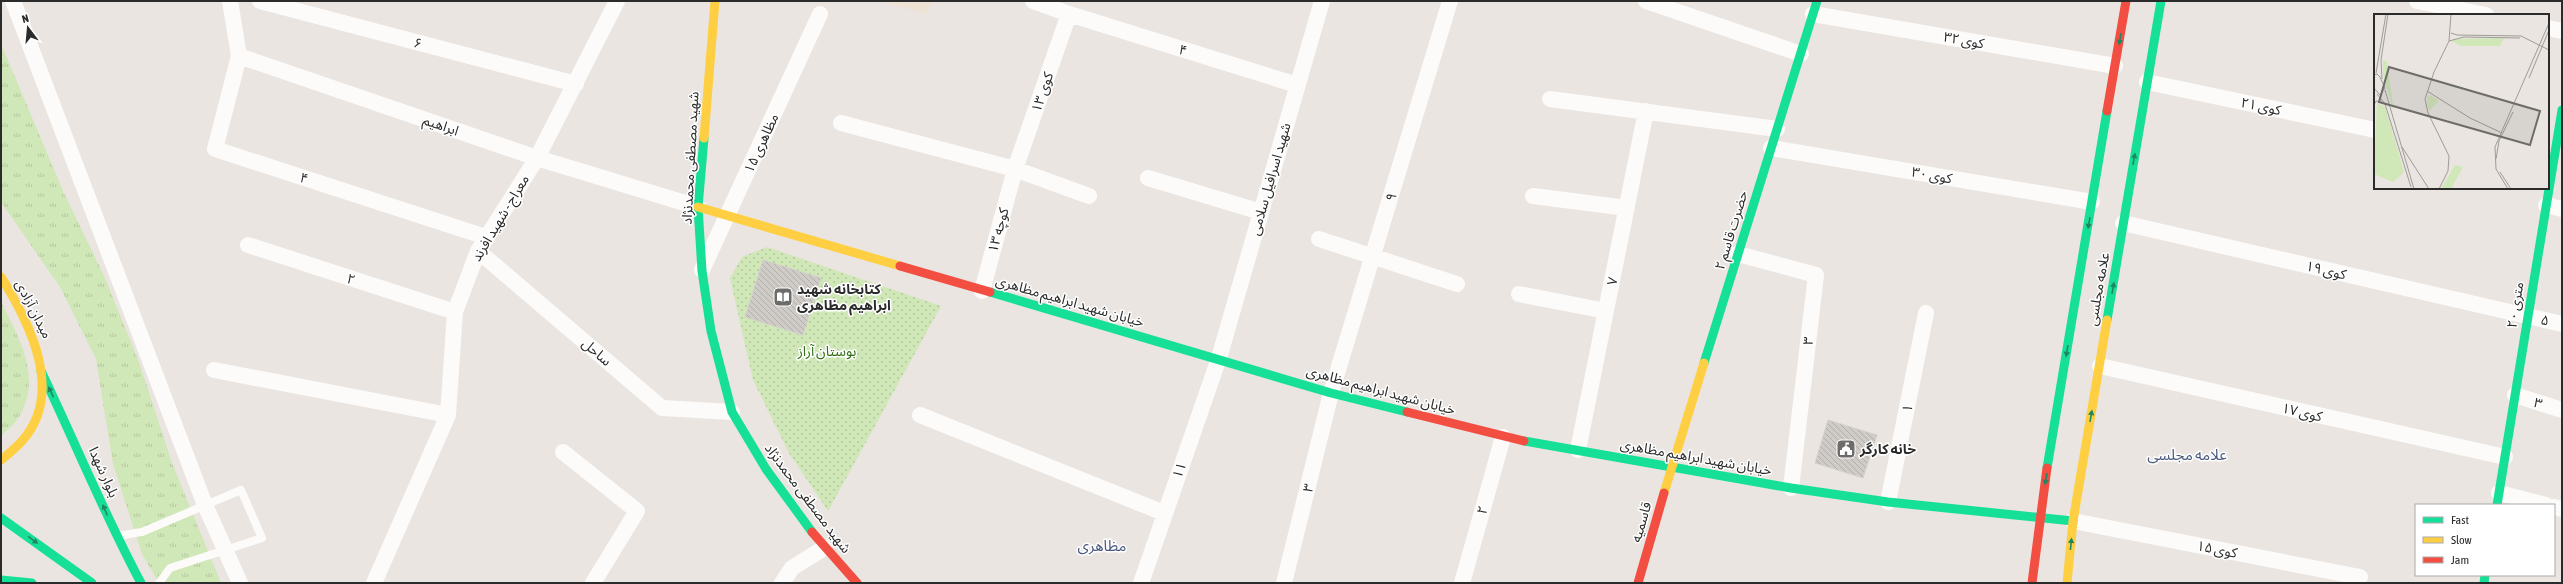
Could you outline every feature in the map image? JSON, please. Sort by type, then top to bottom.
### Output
[{"type":"main road","name":"شهید مصطفی محمدنژاد","points":[[715,1],[698,207],[702,271],[711,331],[732,412],[766,469],[824,548],[857,583]]},
{"type":"main road","name":"علامه مجلسی","points":[[2032,583],[2039,518],[2126,1]]},
{"type":"main road","name":"علامه مجلسی","points":[[2066,583],[2073,521],[2161,1]]},
{"type":"main road","name":"۲ حضرت قاسم","points":[[1671,468],[1815,8]]},
{"type":"main road","name":"۲۰ متری","points":[[2550,167],[2562,112]]},
{"type":"main road","name":"۲۰ متری","points":[[2498,499],[2548,189]]},
{"type":"main road","name":"خیابان شهید ابراهیم مظاهری","points":[[698,207],[982,291],[1219,358],[1331,393],[1503,437],[1671,468],[1791,488],[1888,502],[2073,521]]},
{"type":"main road","name":"میدان آزادی","points":[[1,277],[25,316],[38,347],[41,371],[39,412],[18,447],[1,460]]},
{"type":"main road","name":"بلوار شهدا","points":[[41,371],[92,478],[116,536],[141,583]]},
{"type":"main road","name":"قاسمیه","points":[[1638,583],[1671,468]]},
{"type":"main road","points":[[1,518],[92,583]]},
{"type":"main road","points":[[1,580],[32,583]]},
{"type":"street","points":[[13,1],[205,505],[240,583]]},
{"type":"street","points":[[230,1],[239,56]]},
{"type":"street","name":"۶","points":[[260,1],[576,84]]},
{"type":"street","name":"معراج - شهید افرند","points":[[374,583],[448,415],[455,312],[482,244],[537,158],[617,1]]},
{"type":"street","name":"۴","points":[[1035,1],[1069,14],[1297,85]]},
{"type":"street","name":"شهید اسرافیل سلامی","points":[[1219,358],[1322,1]]},
{"type":"street","name":"۹","points":[[1331,393],[1450,1]]},
{"type":"street","points":[[1646,1],[1801,54]]},
{"type":"street","points":[[2417,1],[2481,14]]},
{"type":"street","name":"کوی ۳۲","points":[[1815,8],[2115,66]]},
{"type":"street","name":"۱۵ مظاهری","points":[[702,271],[820,14]]},
{"type":"street","name":"کوی ۱۳","points":[[1015,169],[1069,14]]},
{"type":"street","points":[[2549,28],[2562,31]]},
{"type":"street","name":"ابراهیم","points":[[239,56],[537,158],[698,207]]},
{"type":"street","name":"۴","points":[[239,56],[215,149],[482,244]]},
{"type":"street","name":"کوی ۲۱","points":[[2147,82],[2374,130]]},
{"type":"street","points":[[1550,99],[1777,129]]},
{"type":"street","name":"۷","points":[[1578,450],[1646,111]]},
{"type":"street","points":[[841,123],[1015,169],[1089,196]]},
{"type":"street","name":"کوی ۳۰","points":[[1771,148],[2092,202]]},
{"type":"street","name":"کوچه ۱۳","points":[[982,291],[1015,169]]},
{"type":"street","points":[[1148,178],[1261,212]]},
{"type":"street","points":[[1533,196],[1627,208]]},
{"type":"street","points":[[2546,205],[2562,209]]},
{"type":"street","name":"کوی ۱۹","points":[[2123,224],[2528,317]]},
{"type":"street","points":[[1319,239],[1457,284]]},
{"type":"street","name":"ساحل","points":[[482,244],[662,408],[732,412]]},
{"type":"street","name":"۲","points":[[248,245],[455,312]]},
{"type":"street","name":"۳","points":[[1738,254],[1816,275],[1791,488]]},
{"type":"street","points":[[1519,294],[1606,311]]},
{"type":"street","name":"۱","points":[[1888,502],[1926,313]]},
{"type":"street","name":"۵","points":[[2528,317],[2562,324]]},
{"type":"street","name":"۱۱","points":[[1141,583],[1219,358]]},
{"type":"street","name":"کوی ۱۷","points":[[2100,366],[2505,457]]},
{"type":"street","points":[[214,370],[448,415]]},
{"type":"street","name":"۳","points":[[1284,583],[1331,393]]},
{"type":"street","name":"۳","points":[[2515,395],[2562,410]]},
{"type":"street","points":[[920,415],[1164,513]]},
{"type":"street","name":"۲","points":[[1462,583],[1503,437]]},
{"type":"street","points":[[563,452],[637,511],[593,583]]},
{"type":"street","points":[[2498,499],[2538,504]]},
{"type":"street","name":"کوی ۱۵","points":[[2073,521],[2360,577]]},
{"type":"street","points":[[782,583],[792,568],[824,548]]},
{"type":"lane","points":[[116,536],[142,532],[241,490],[262,538],[170,568],[159,583]]},
{"type":"shaded area","points":[[878,1],[932,1],[926,14]]},
{"type":"green space","points":[[1,44],[63,191],[105,278],[139,362],[172,463],[221,583],[159,583],[142,554],[113,464],[96,359],[60,287],[1,202]]},
{"type":"green space","name":"بوستان آراز","points":[[767,247],[941,306],[828,511],[789,453],[753,380],[730,278],[742,257]]},
{"type":"green space","points":[[1,302],[15,329],[26,357],[29,386],[26,400],[20,415],[14,424],[1,436]]},
{"type":"building","name":"کتابخانه شهید ابراهیم مظاهری","points":[[763,260],[821,278],[803,335],[745,317]]},
{"type":"building","name":"خانه کارگر","points":[[1828,420],[1877,435],[1863,478],[1815,463]]},
{"type":"traffic: fast","points":[[1704,363],[1817,1]]},
{"type":"traffic: fast","points":[[2107,320],[2161,1]]},
{"type":"traffic: fast","points":[[2549,189],[2562,110]]},
{"type":"traffic: fast","points":[[2047,468],[2107,111]]},
{"type":"traffic: fast","points":[[704,138],[698,207],[702,271],[711,331],[732,412],[766,469],[812,532]]},
{"type":"traffic: fast","points":[[2497,504],[2549,189]]},
{"type":"traffic: fast","points":[[990,292],[1331,393],[1407,412]]},
{"type":"traffic: fast","points":[[41,371],[102,504],[141,583]]},
{"type":"traffic: fast","points":[[1524,441],[1791,488],[1888,502],[2073,521]]},
{"type":"traffic: fast","points":[[1,518],[92,583]]},
{"type":"traffic: fast","points":[[2484,583],[2485,576]]},
{"type":"traffic: fast","points":[[1,580],[32,583]]},
{"type":"traffic: slow","points":[[704,138],[715,1]]},
{"type":"traffic: slow","points":[[698,207],[900,266]]},
{"type":"traffic: slow","points":[[1,277],[23,315],[32,336],[42,380],[41,402],[35,422],[15,449],[1,460]]},
{"type":"traffic: slow","points":[[2067,583],[2073,521],[2107,320]]},
{"type":"traffic: slow","points":[[1664,493],[1704,363]]},
{"type":"traffic: jam","points":[[2107,111],[2126,1]]},
{"type":"traffic: jam","points":[[900,266],[990,292]]},
{"type":"traffic: jam","points":[[1407,412],[1524,441]]},
{"type":"traffic: jam","points":[[2032,583],[2047,468]]},
{"type":"traffic: jam","points":[[1638,583],[1664,493]]},
{"type":"traffic: jam","points":[[812,532],[857,583]]},
{"type":"place","name":"کتابخانه شهید ابراهیم مظاهری","points":[[783,297]]},
{"type":"place","name":"خانه کارگر","points":[[1846,449]]},
{"type":"district","name":"علامه مجلسی","points":[[2187,455]]},
{"type":"district","name":"مظاهری","points":[[1102,546]]}]
